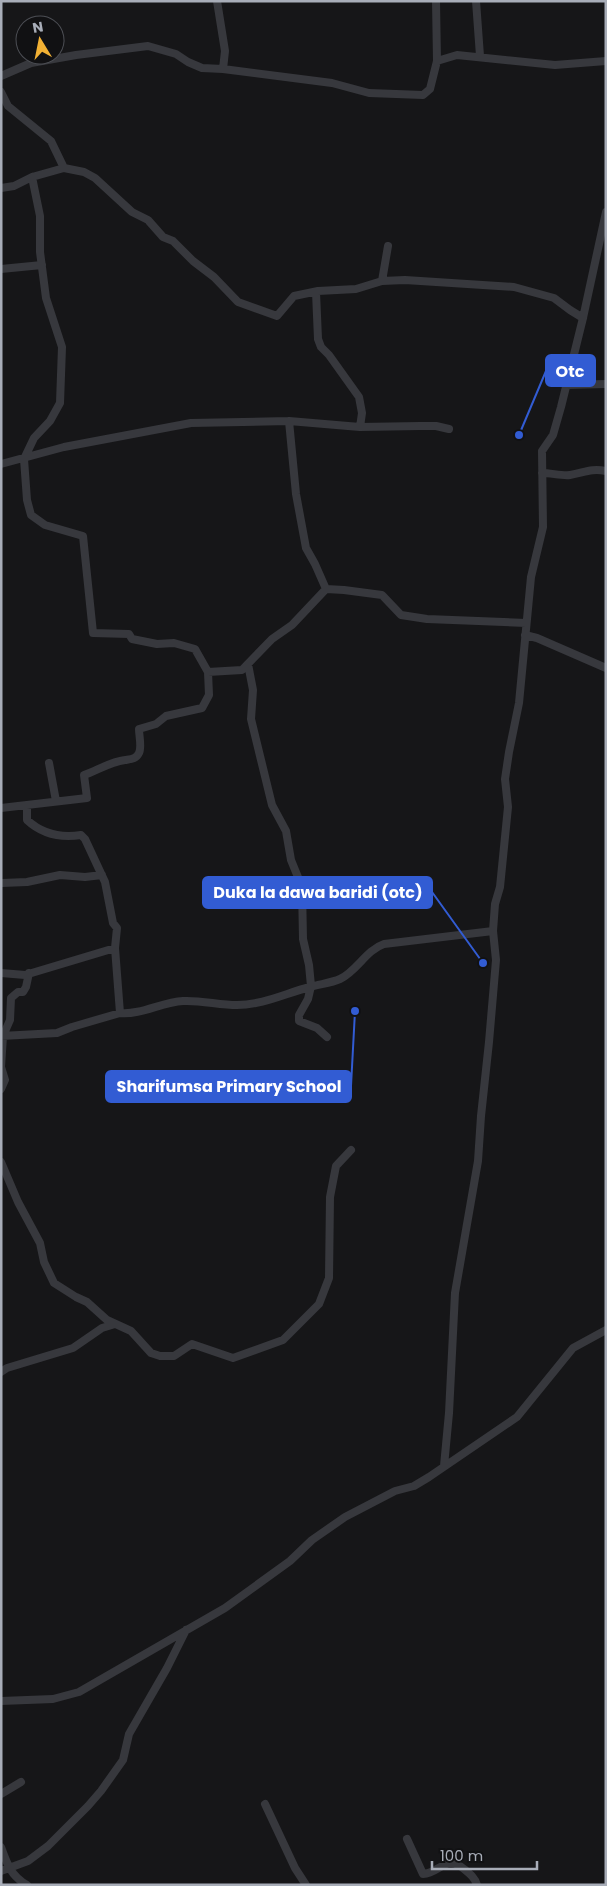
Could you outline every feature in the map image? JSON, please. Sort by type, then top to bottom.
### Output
[{"type":"street","points":[[217,1],[225,51],[223,69]]},
{"type":"street","points":[[1,76],[31,63],[148,46],[176,54],[202,68],[332,83],[369,93],[423,95],[430,89],[437,61],[436,1]]},
{"type":"street","points":[[476,1],[480,56]]},
{"type":"street","points":[[437,61],[457,56],[480,56],[498,60],[555,65],[606,61]]},
{"type":"street","points":[[1,92],[8,106],[51,141],[64,168]]},
{"type":"street","points":[[1,188],[14,186],[32,177],[64,168],[84,172],[95,178],[132,212],[148,220],[163,237],[173,242],[214,277],[238,302],[277,316],[294,296],[316,292],[356,289],[382,281],[405,280],[514,287],[554,298],[583,318]]},
{"type":"street","points":[[1,808],[87,798],[84,775],[109,764],[132,759],[138,755],[140,748],[139,729],[156,724],[166,716],[202,708],[209,695],[208,672],[195,649],[174,643],[157,644],[132,639],[129,634],[93,633],[83,536],[45,525],[31,515],[27,500],[24,458],[34,438],[50,421],[60,403],[62,347],[46,298],[42,265],[40,216],[32,177]]},
{"type":"street","points":[[444,1466],[449,1413],[455,1293],[478,1161],[481,1116],[490,1042],[496,960],[493,931],[495,904],[500,887],[508,807],[505,779],[520,703],[531,577],[543,526],[542,451],[553,435],[583,318],[606,212]]},
{"type":"street","points":[[382,281],[388,246]]},
{"type":"street","points":[[1,269],[42,265]]},
{"type":"street","points":[[316,292],[318,339],[321,347],[329,355],[359,397],[362,413],[360,427]]},
{"type":"street","points":[[566,385],[606,384]]},
{"type":"street","points":[[290,421],[296,494],[306,548],[326,589]]},
{"type":"street","points":[[1,464],[64,447],[191,423],[290,421],[360,427],[436,426],[449,429]]},
{"type":"street","points":[[542,473],[570,475],[584,470],[597,469],[606,471]]},
{"type":"street","points":[[208,672],[242,670],[272,638],[292,625],[326,589],[382,595],[401,615],[427,620],[526,622]]},
{"type":"street","points":[[525,635],[537,638],[606,668]]},
{"type":"street","points":[[248,664],[253,690],[251,718],[259,753],[272,805],[286,831],[291,860],[302,887],[303,939],[310,965],[311,986],[308,999],[299,1015],[299,1021],[318,1028],[327,1037]]},
{"type":"street","points":[[49,763],[56,801]]},
{"type":"street","points":[[27,806],[27,820],[36,829],[66,837],[81,835],[89,846],[105,882],[113,923],[117,928],[115,948],[120,1013]]},
{"type":"street","points":[[2,883],[28,882],[60,875],[85,877],[102,875]]},
{"type":"street","points":[[2,1036],[57,1034],[72,1027],[120,1013],[129,1014],[168,1003],[184,1001],[236,1005],[273,1000],[311,986],[334,982],[348,975],[376,948],[384,944],[493,931]]},
{"type":"street","points":[[1,973],[29,973],[115,948]]},
{"type":"street","points":[[1,1089],[5,1080],[1,1067],[2,1036],[10,1020],[11,998],[18,992],[23,992],[29,973]]},
{"type":"street","points":[[1,1162],[15,1195],[40,1242],[44,1262],[54,1283],[87,1302],[107,1320],[131,1331],[151,1353],[160,1356],[174,1356],[192,1344],[233,1358],[283,1340],[319,1304],[329,1278],[330,1198],[336,1166],[351,1150]]},
{"type":"street","points":[[1,1372],[7,1368],[73,1348],[102,1328],[115,1324]]},
{"type":"street","points":[[1,1701],[53,1699],[79,1692],[226,1608],[290,1561],[312,1540],[345,1517],[395,1491],[414,1486],[517,1417],[573,1348],[606,1330]]},
{"type":"street","points":[[5,1869],[28,1861],[48,1846],[101,1791],[123,1760],[129,1734],[187,1629]]},
{"type":"street","points":[[1,1794],[21,1782]]},
{"type":"street","points":[[265,1804],[295,1868],[306,1885]]},
{"type":"street","points":[[407,1839],[423,1874],[428,1874],[450,1863],[455,1863],[473,1877],[477,1885]]},
{"type":"street","points":[[1,1847],[5,1869],[27,1885]]},
{"type":"place","name":"Otc","points":[[519,435]]},
{"type":"place","name":"Duka la dawa baridi (otc)","points":[[483,963]]},
{"type":"place","name":"Sharifumsa Primary School","points":[[355,1011]]}]
